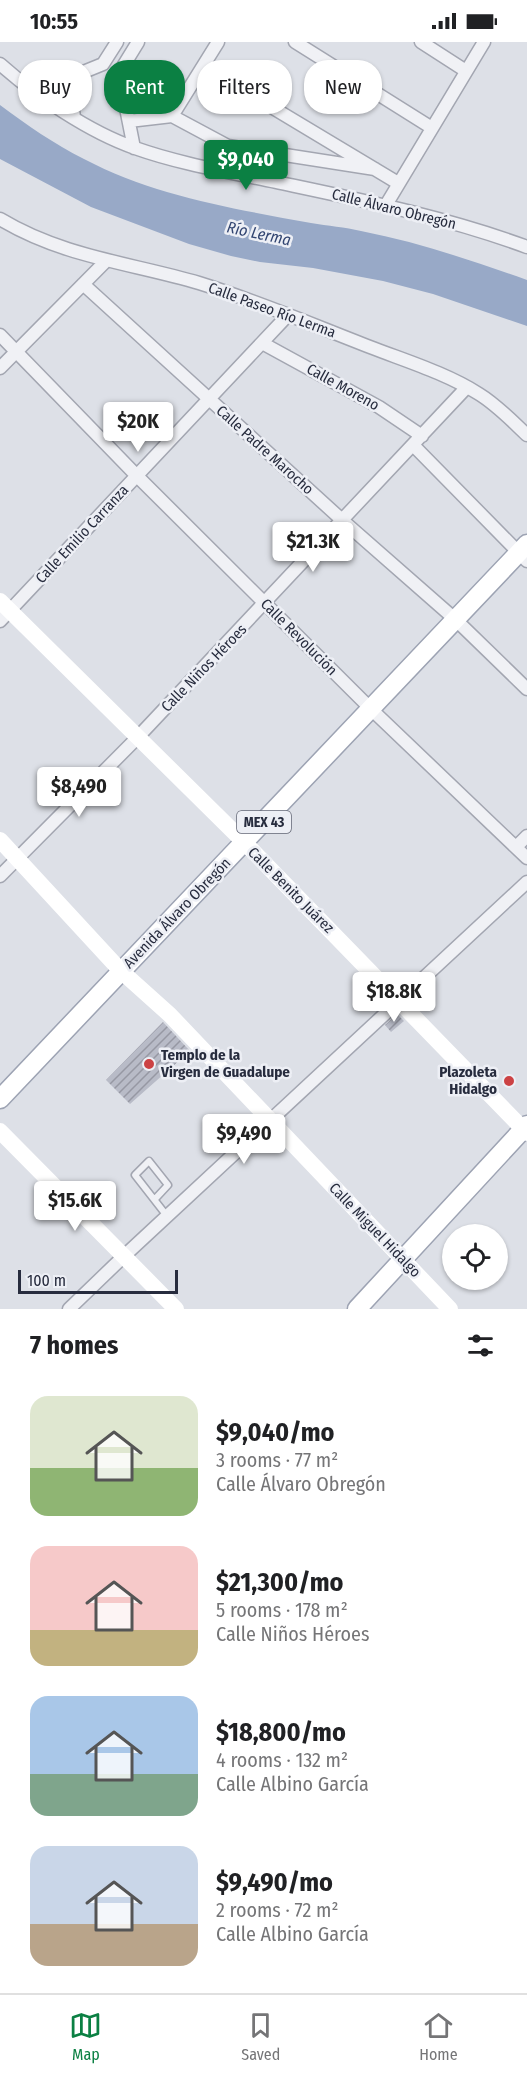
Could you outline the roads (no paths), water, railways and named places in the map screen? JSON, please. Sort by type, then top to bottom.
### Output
[{"type":"main road","name":"Avenida Álvaro Obregón","points":[[0,1099],[456,620],[524,553]]},
{"type":"main road","points":[[357,1309],[526,1129]]},
{"type":"street","points":[[74,118],[70,83],[76,75],[102,64],[117,42]]},
{"type":"street","points":[[127,60],[138,42]]},
{"type":"street","points":[[207,60],[218,42]]},
{"type":"street","points":[[295,42],[432,128]]},
{"type":"street","points":[[421,42],[466,71]]},
{"type":"street","points":[[386,205],[484,42]]},
{"type":"street","name":"Calle Álvaro Obregón","points":[[0,64],[74,118],[134,148],[187,163],[386,205],[448,221],[527,248]]},
{"type":"street","points":[[172,116],[197,76]]},
{"type":"street","points":[[128,114],[134,148]]},
{"type":"street","points":[[283,114],[398,183]]},
{"type":"street","points":[[129,121],[172,116],[228,146],[375,169]]},
{"type":"street","name":"Calle Paseo Río Lerma","points":[[0,219],[58,247],[199,283],[288,315],[467,387],[494,404],[527,435]]},
{"type":"street","points":[[0,368],[106,261]]},
{"type":"street","name":"Calle Padre Marocho","points":[[83,284],[342,520],[456,620],[527,689]]},
{"type":"street","name":"Calle Emilio Carranza","points":[[3,611],[137,476],[288,315]]},
{"type":"street","name":"Calle Revolución","points":[[0,334],[137,476],[371,709],[527,858]]},
{"type":"street","name":"Calle Moreno","points":[[262,343],[380,407],[417,440],[524,553]]},
{"type":"street","name":"Calle Niños Héroes","points":[[0,876],[137,738],[467,387]]},
{"type":"street","name":"Calle Benito Juárez","points":[[3,611],[244,842],[526,1129]]},
{"type":"street","points":[[516,847],[527,836]]},
{"type":"street","name":"Calle Miguel Hidalgo","points":[[0,840],[121,971],[170,1015],[450,1309]]},
{"type":"street","points":[[69,1309],[166,1216],[527,882]]},
{"type":"street","points":[[0,1131],[176,1309]]},
{"type":"lane","points":[[155,1200],[168,1185],[149,1161],[135,1175],[166,1216]]},
{"type":"water","name":"Río Lerma","points":[[0,105],[73,153],[138,183],[195,200],[355,230],[424,246],[527,280],[527,326],[433,294],[383,281],[231,256],[189,244],[91,207],[0,159]]},
{"type":"place","name":"Templo de la Virgen de Guadalupe","points":[[149,1064]]},
{"type":"place","name":"Plazoleta Hidalgo","points":[[509,1081]]}]
